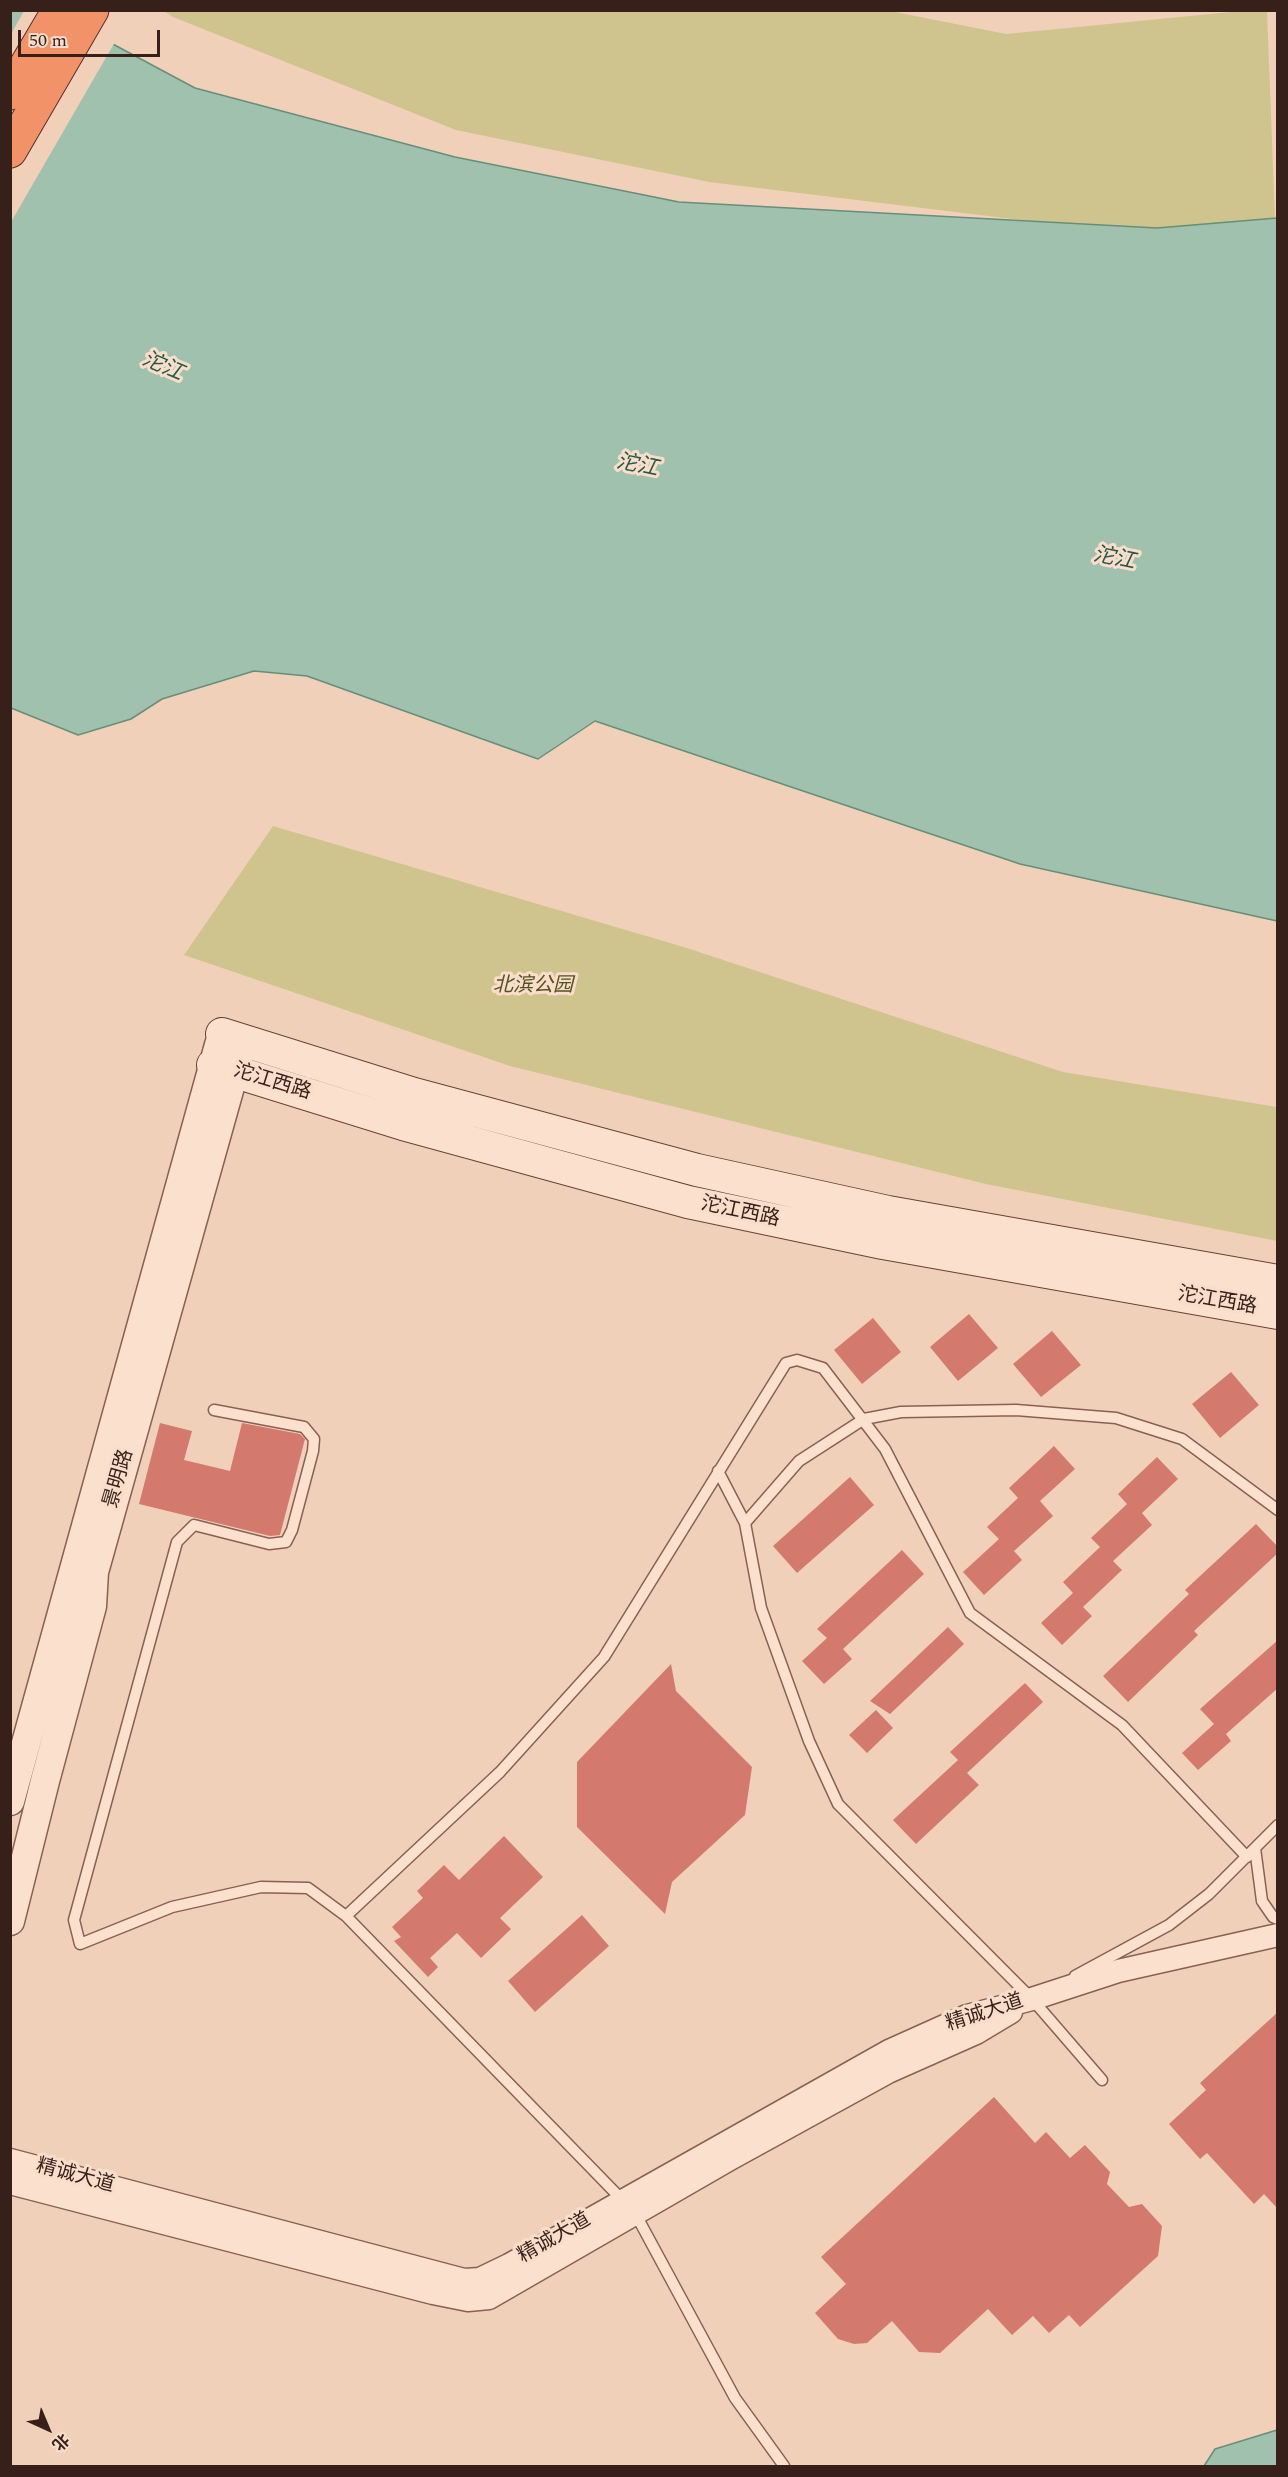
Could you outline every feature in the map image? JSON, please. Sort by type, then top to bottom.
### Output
[{"type":"highway","points":[[10,93],[59,10]]},
{"type":"highway","points":[[10,150],[92,10]]},
{"type":"main road","name":"沱江西路","points":[[233,1037],[425,1098],[708,1173],[888,1212],[1278,1281]]},
{"type":"main road","name":"沱江西路","points":[[224,1068],[403,1124],[687,1202],[883,1243],[1278,1313]]},
{"type":"street","name":"景明路","points":[[10,1801],[233,1037]]},
{"type":"street","name":"景明路","points":[[10,1921],[92,1606],[94,1572],[224,1068]]},
{"type":"street","name":"精诚大道","points":[[10,2183],[468,2300],[489,2298],[508,2289],[629,2206],[888,2051],[967,2016],[1032,1999],[1118,1971],[1278,1935]]},
{"type":"street","name":"精诚大道","points":[[10,2160],[464,2280],[480,2279],[629,2206]]},
{"type":"lane","points":[[346,1916],[500,1772],[604,1657],[786,1363],[796,1360],[823,1368],[885,1449],[970,1613],[1122,1725],[1247,1857]]},
{"type":"lane","points":[[214,1410],[304,1427],[314,1438],[313,1451],[292,1530],[286,1542],[269,1544],[194,1525],[177,1542],[74,1920],[80,1944],[172,1907],[261,1887],[308,1888],[346,1916],[629,2206],[735,2398],[784,2466]]},
{"type":"lane","points":[[745,1523],[799,1461],[864,1419],[901,1412],[1016,1410],[1116,1418],[1182,1439],[1278,1510]]},
{"type":"lane","points":[[718,1471],[745,1523],[761,1608],[809,1742],[838,1804],[1032,1999],[1102,2080]]},
{"type":"lane","points":[[1032,1999],[1169,1925],[1209,1894],[1278,1825]]},
{"type":"lane","points":[[1255,1848],[1262,1900],[1273,1917],[1278,1919]]},
{"type":"green space","points":[[885,10],[1006,34],[1241,11],[1267,11],[1275,219],[1157,228],[1029,221],[709,182],[456,130],[173,17],[164,11]]},
{"type":"green space","name":"北滨公园","points":[[273,826],[687,948],[1063,1072],[1277,1107],[1277,1241],[986,1184],[510,1066],[184,955]]},
{"type":"water","name":"沱江","points":[[11,11],[51,11],[195,88],[455,157],[679,202],[1157,228],[1277,218],[1277,921],[1020,864],[595,721],[538,759],[307,676],[254,671],[162,699],[131,719],[78,735],[11,708]]},
{"type":"water","points":[[1277,2430],[1277,2466],[1204,2466],[1215,2449]]},
{"type":"pier","points":[[57,10],[115,42],[11,222],[11,34],[24,11]]},
{"type":"building","points":[[969,1314],[998,1348],[958,1381],[930,1347]]},
{"type":"building","points":[[873,1318],[901,1352],[862,1384],[834,1350]]},
{"type":"building","points":[[1052,1331],[1081,1365],[1041,1397],[1013,1364]]},
{"type":"building","points":[[1231,1372],[1259,1405],[1220,1438],[1192,1404]]},
{"type":"building","points":[[160,1423],[192,1431],[184,1460],[230,1471],[242,1423],[300,1434],[305,1439],[280,1535],[270,1536],[139,1504]]},
{"type":"building","points":[[1054,1446],[1075,1469],[1040,1501],[1053,1516],[1014,1551],[1022,1560],[984,1595],[963,1572],[999,1539],[987,1527],[1018,1498],[1009,1488]]},
{"type":"building","points":[[1157,1457],[1178,1479],[1142,1513],[1152,1525],[1113,1561],[1122,1570],[1083,1607],[1092,1616],[1062,1645],[1041,1623],[1073,1593],[1063,1582],[1100,1547],[1091,1538],[1127,1504],[1118,1494]]},
{"type":"building","points":[[850,1477],[874,1505],[797,1573],[773,1546]]},
{"type":"building","points":[[1256,1524],[1278,1547],[1278,1553],[1194,1631],[1198,1635],[1128,1702],[1103,1676],[1189,1594],[1185,1590]]},
{"type":"building","points":[[902,1550],[924,1574],[843,1649],[852,1659],[824,1684],[802,1661],[827,1638],[817,1629]]},
{"type":"building","points":[[948,1627],[964,1644],[890,1714],[870,1701]]},
{"type":"building","points":[[1278,1640],[1278,1688],[1226,1734],[1231,1741],[1198,1770],[1182,1753],[1214,1724],[1200,1709]]},
{"type":"building","points":[[671,1664],[676,1691],[752,1767],[745,1815],[672,1882],[665,1914],[577,1827],[577,1762]]},
{"type":"building","points":[[1025,1683],[1043,1702],[967,1773],[979,1785],[916,1844],[893,1820],[958,1760],[950,1752]]},
{"type":"building","points":[[876,1710],[893,1728],[867,1753],[849,1735]]},
{"type":"building","points":[[504,1836],[543,1877],[500,1918],[511,1929],[481,1958],[457,1933],[430,1958],[438,1967],[428,1977],[394,1941],[401,1937],[392,1927],[423,1898],[417,1891],[444,1865],[459,1880]]},
{"type":"building","points":[[582,1915],[609,1946],[535,2012],[508,1981]]},
{"type":"building","points":[[1278,2012],[1278,2209],[1264,2194],[1254,2204],[1207,2153],[1200,2159],[1169,2124],[1206,2090],[1200,2083]]},
{"type":"building","points":[[994,2097],[1035,2143],[1046,2132],[1070,2158],[1085,2145],[1110,2172],[1107,2184],[1129,2207],[1142,2204],[1162,2226],[1158,2256],[1080,2327],[1069,2315],[1049,2333],[1033,2316],[1012,2335],[988,2309],[940,2353],[919,2352],[892,2321],[867,2343],[854,2344],[838,2339],[815,2313],[846,2284],[821,2257]]}]
